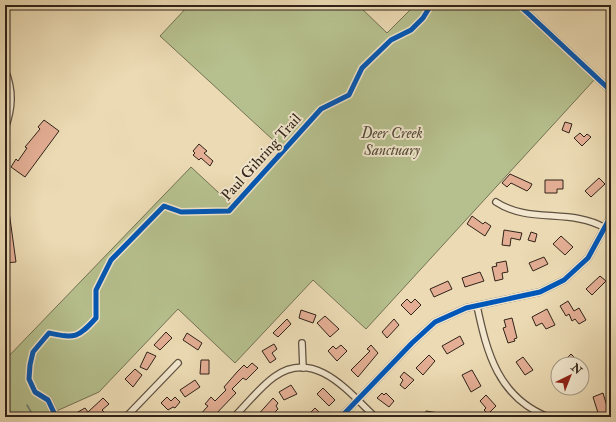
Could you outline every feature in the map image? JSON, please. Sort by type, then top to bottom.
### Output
[{"type":"street","points":[[519,5],[611,91]]},
{"type":"street","points":[[5,70],[12,98],[5,129]]},
{"type":"street","points":[[496,202],[513,212],[574,217],[606,228]]},
{"type":"street","points":[[341,417],[430,326],[448,314],[540,292],[556,286],[584,264],[595,248],[611,216]]},
{"type":"street","points":[[477,306],[490,359],[505,385],[525,404],[548,417]]},
{"type":"street","points":[[302,343],[303,368]]},
{"type":"street","points":[[126,417],[178,363]]},
{"type":"street","points":[[234,417],[273,378],[288,370],[303,368],[328,374],[374,417]]},
{"type":"street","points":[[48,400],[56,417]]},
{"type":"green space","name":"Deer Creek Sanctuary","points":[[189,5],[358,5],[387,33],[415,5],[515,5],[595,79],[366,329],[313,280],[235,363],[178,309],[99,392],[52,413],[53,417],[5,417],[5,360],[191,167],[233,206],[284,150],[160,36]]},
{"type":"building","points":[[44,120],[59,131],[25,177],[11,167],[16,159],[18,161],[27,148],[25,147],[40,129],[38,127]]},
{"type":"building","points":[[565,122],[572,124],[569,133],[562,130]]},
{"type":"building","points":[[580,133],[584,137],[587,134],[591,137],[582,146],[574,138]]},
{"type":"building","points":[[199,144],[207,151],[204,153],[213,161],[210,166],[201,158],[199,160],[193,155],[195,153],[193,151]]},
{"type":"building","points":[[510,174],[532,184],[530,188],[527,191],[511,183],[507,187],[502,183]]},
{"type":"building","points":[[599,178],[605,184],[591,197],[585,191]]},
{"type":"building","points":[[545,180],[563,180],[563,189],[557,189],[557,193],[545,193]]},
{"type":"building","points":[[5,204],[8,204],[16,262],[5,263]]},
{"type":"building","points":[[472,216],[483,224],[485,222],[491,226],[485,236],[467,224]]},
{"type":"building","points":[[504,230],[522,233],[520,240],[511,238],[510,246],[502,245]]},
{"type":"building","points":[[531,232],[537,234],[535,242],[528,240]]},
{"type":"building","points":[[561,236],[573,247],[565,255],[553,244]]},
{"type":"building","points":[[544,257],[548,264],[533,271],[529,263]]},
{"type":"building","points":[[506,261],[508,272],[502,273],[503,279],[495,281],[492,267],[497,266],[496,263]]},
{"type":"building","points":[[480,272],[484,281],[465,287],[462,278]]},
{"type":"building","points":[[600,276],[606,281],[592,295],[586,289]]},
{"type":"building","points":[[448,281],[452,289],[434,297],[430,289]]},
{"type":"building","points":[[407,299],[411,303],[415,299],[421,305],[411,315],[401,305]]},
{"type":"building","points":[[568,301],[574,311],[579,308],[586,320],[579,324],[575,319],[572,321],[569,314],[566,316],[560,306]]},
{"type":"building","points":[[547,309],[555,325],[546,329],[542,323],[536,326],[532,317]]},
{"type":"building","points":[[301,310],[316,315],[313,323],[299,318]]},
{"type":"building","points":[[325,316],[339,329],[330,337],[317,323]]},
{"type":"building","points":[[512,318],[517,338],[514,339],[515,341],[508,343],[503,328],[506,327],[504,320]]},
{"type":"building","points":[[287,319],[291,324],[278,337],[273,333]]},
{"type":"building","points":[[394,319],[399,325],[387,338],[382,332]]},
{"type":"building","points":[[166,332],[172,338],[160,350],[154,345]]},
{"type":"building","points":[[187,333],[202,343],[198,350],[183,340]]},
{"type":"building","points":[[460,336],[464,344],[447,354],[442,346]]},
{"type":"building","points":[[274,344],[277,349],[272,353],[276,359],[270,363],[262,351]]},
{"type":"building","points":[[341,345],[347,351],[337,361],[328,351],[333,346],[336,349]]},
{"type":"building","points":[[371,345],[378,353],[358,377],[351,370],[370,351],[367,349]]},
{"type":"building","points":[[147,352],[156,356],[147,370],[140,367]]},
{"type":"building","points":[[429,355],[435,361],[423,375],[416,368]]},
{"type":"building","points":[[523,357],[533,370],[525,375],[516,362]]},
{"type":"building","points":[[201,360],[209,360],[209,374],[200,374]]},
{"type":"building","points":[[252,363],[258,368],[246,380],[243,378],[232,389],[236,393],[213,417],[198,417],[208,406],[205,404],[211,397],[215,401],[226,390],[224,387],[237,372],[244,365],[247,368]]},
{"type":"building","points":[[135,369],[142,375],[133,387],[125,379]]},
{"type":"building","points":[[472,370],[481,386],[471,392],[462,375]]},
{"type":"building","points":[[404,372],[414,380],[405,389],[400,385],[403,380],[400,377]]},
{"type":"building","points":[[195,380],[200,387],[185,397],[180,390]]},
{"type":"building","points":[[291,385],[297,394],[284,400],[279,392]]},
{"type":"building","points":[[323,388],[335,400],[329,406],[317,394]]},
{"type":"building","points":[[382,393],[384,395],[386,393],[394,401],[389,407],[377,398]]},
{"type":"building","points":[[603,393],[609,413],[599,416],[593,397]]},
{"type":"building","points":[[486,395],[496,406],[488,414],[484,410],[486,408],[480,401]]},
{"type":"building","points":[[167,397],[171,401],[175,397],[180,402],[175,408],[173,407],[168,410],[161,403]]},
{"type":"building","points":[[103,398],[109,404],[102,410],[106,414],[103,417],[69,417],[85,408],[88,412]]},
{"type":"building","points":[[273,398],[278,403],[276,406],[278,409],[275,412],[278,414],[275,417],[256,417]]},
{"type":"building","points":[[315,408],[321,414],[318,417],[306,417]]},
{"type":"building","points":[[426,411],[439,413],[443,417],[424,417]]},
{"type":"waterway","points":[[27,405],[34,417]]},
{"type":"cycle path","name":"Paul Gihring Trail","points":[[56,417],[48,400],[35,392],[29,379],[33,352],[49,333],[65,336],[75,335],[84,330],[96,318],[96,290],[111,260],[164,206],[181,212],[229,211],[321,109],[349,95],[362,68],[391,40],[411,30],[423,18],[431,5]]},
{"type":"cycle path","points":[[519,5],[611,91]]},
{"type":"cycle path","points":[[341,417],[412,343],[435,322],[466,308],[540,292],[564,280],[588,258],[611,216]]}]
